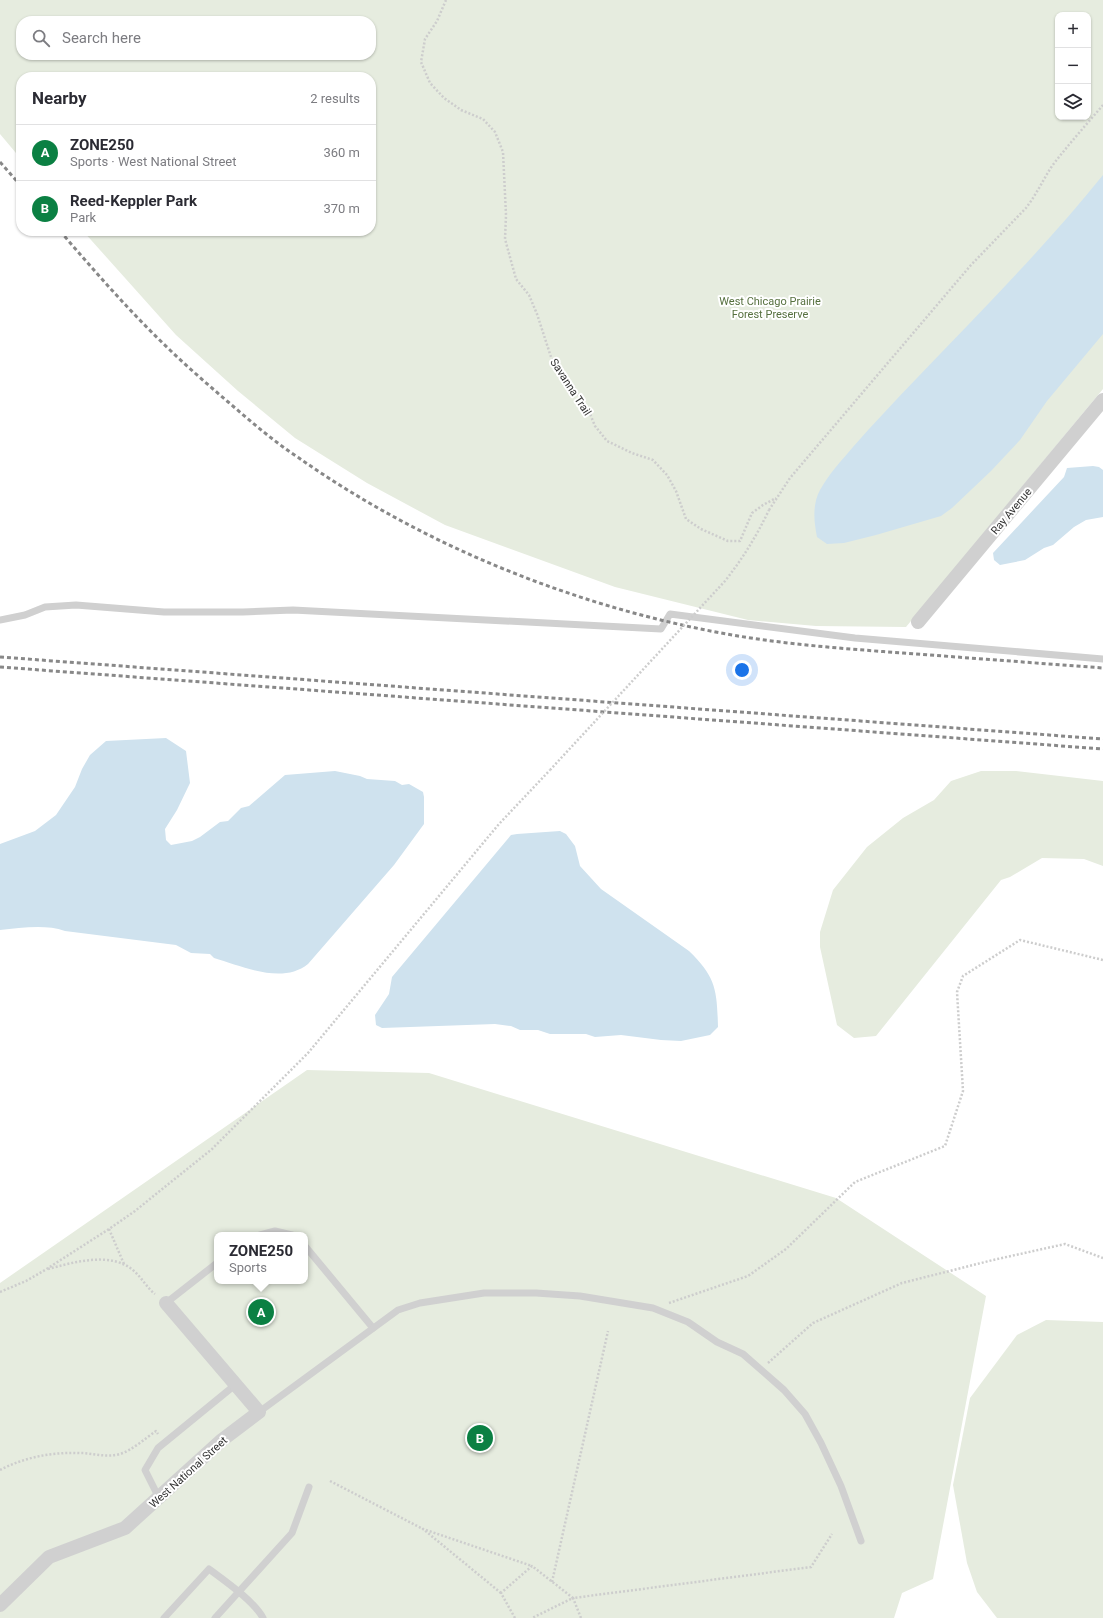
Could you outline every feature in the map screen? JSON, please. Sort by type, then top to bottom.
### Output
[{"type":"street","name":"Ray Avenue","points":[[918,622],[1103,400]]},
{"type":"street","points":[[166,1303],[258,1412]]},
{"type":"street","name":"West National Street","points":[[0,1605],[48,1557],[125,1528],[222,1440],[258,1412]]},
{"type":"lane","points":[[0,620],[25,615],[45,607],[76,605],[164,612],[243,612],[293,610],[661,629],[670,614],[855,638],[1103,659]]},
{"type":"lane","points":[[308,1250],[373,1328]]},
{"type":"lane","points":[[166,1303],[214,1265]]},
{"type":"lane","points":[[258,1412],[398,1310],[412,1305],[484,1293],[536,1293],[580,1296],[654,1308],[688,1322],[717,1342],[743,1354],[784,1390],[805,1414],[821,1443],[841,1486],[861,1541]]},
{"type":"lane","points":[[159,1498],[145,1470],[158,1448],[235,1385]]},
{"type":"lane","points":[[215,1618],[292,1533],[309,1487]]},
{"type":"lane","points":[[164,1618],[209,1569],[238,1592],[260,1613],[263,1618]]},
{"type":"path","name":"Savanna Trail","points":[[446,0],[437,21],[425,40],[421,62],[430,83],[444,98],[461,110],[483,119],[495,132],[503,152],[506,215],[505,239],[516,279],[529,295],[551,357],[562,375],[574,388],[588,409],[595,426],[607,441],[632,453],[653,460],[667,476],[676,492],[686,519],[701,529],[728,541],[740,541],[752,513],[776,498]]},
{"type":"path","points":[[0,1292],[26,1281],[45,1270],[135,1211],[212,1149],[308,1053],[499,824],[725,581],[756,538],[769,510],[790,478],[971,265],[1026,208],[1034,198],[1051,168],[1103,105]]},
{"type":"path","points":[[654,1308],[748,1276],[786,1249],[855,1182],[945,1146],[963,1091],[957,992],[963,976],[1020,940],[1103,960]]},
{"type":"path","points":[[109,1229],[124,1264]]},
{"type":"path","points":[[760,1370],[813,1323],[902,1283],[1065,1244],[1103,1258]]},
{"type":"path","points":[[45,1270],[72,1263],[92,1260],[110,1261],[124,1264],[134,1271],[150,1290],[166,1303]]},
{"type":"path","points":[[552,1582],[608,1331]]},
{"type":"path","points":[[0,1470],[21,1460],[51,1454],[80,1453],[107,1456],[122,1454],[156,1431]]},
{"type":"path","points":[[330,1481],[423,1529],[532,1566],[573,1598],[581,1618]]},
{"type":"path","points":[[423,1529],[501,1593],[515,1618]]},
{"type":"path","points":[[532,1618],[573,1598],[812,1567],[832,1534]]},
{"type":"path","points":[[501,1593],[532,1566]]},
{"type":"green space","name":"West Chicago Prairie Forest Preserve","points":[[0,0],[1103,0],[1103,389],[906,627],[816,626],[748,620],[615,587],[445,525],[367,483],[295,438],[238,391],[176,335],[87,236],[376,236],[376,72],[16,72],[16,153],[0,134]]},
{"type":"green space","points":[[981,771],[1016,771],[1103,781],[1103,866],[1084,859],[1042,858],[1010,877],[1001,880],[876,1036],[854,1038],[837,1025],[820,947],[820,932],[833,890],[867,847],[903,818],[934,800],[951,781]]},
{"type":"green space","points":[[307,1070],[429,1073],[836,1198],[986,1296],[933,1579],[902,1593],[894,1618],[0,1618],[0,1283]]},
{"type":"green space","points":[[1046,1320],[1103,1322],[1103,1618],[997,1618],[977,1592],[967,1563],[953,1485],[970,1398],[1017,1335]]},
{"type":"water","points":[[1103,175],[1103,334],[1047,401],[1020,440],[991,471],[952,508],[941,516],[844,543],[827,544],[817,537],[815,508],[817,496],[827,478],[885,412],[1036,253]]},
{"type":"water","points":[[1099,467],[1103,470],[1103,517],[1086,520],[1074,527],[1053,545],[1044,548],[1025,560],[1000,565],[994,560],[993,553],[1064,477],[1067,468]]},
{"type":"water","points":[[166,738],[186,751],[190,783],[177,810],[165,829],[166,840],[171,845],[192,841],[220,822],[228,821],[241,808],[249,806],[285,775],[335,771],[360,776],[367,779],[395,781],[402,785],[409,784],[423,792],[424,824],[394,865],[308,964],[298,970],[286,973],[262,972],[249,969],[214,958],[210,954],[191,953],[176,945],[49,928],[33,927],[0,930],[0,844],[35,831],[56,815],[75,787],[82,769],[90,755],[106,741]]},
{"type":"water","points":[[560,831],[566,834],[575,846],[580,866],[601,889],[689,951],[698,960],[710,977],[716,994],[718,1027],[710,1035],[681,1041],[621,1035],[595,1037],[586,1034],[550,1034],[538,1030],[520,1030],[511,1026],[495,1024],[382,1028],[376,1025],[375,1015],[389,994],[392,977],[511,835]]},
{"type":"railway","points":[[0,162],[16,180]]},
{"type":"railway","points":[[64,236],[114,293],[157,338],[203,380],[274,440],[348,490],[400,520],[454,547],[509,571],[565,592],[622,610],[680,625],[738,636],[779,642],[841,648],[1103,668]]},
{"type":"railway","points":[[0,657],[1103,739]]},
{"type":"railway","points":[[0,667],[1103,749]]},
{"type":"place","name":"ZONE250","points":[[261,1312]]},
{"type":"place","name":"Reed-Keppler Park","points":[[480,1438]]}]
